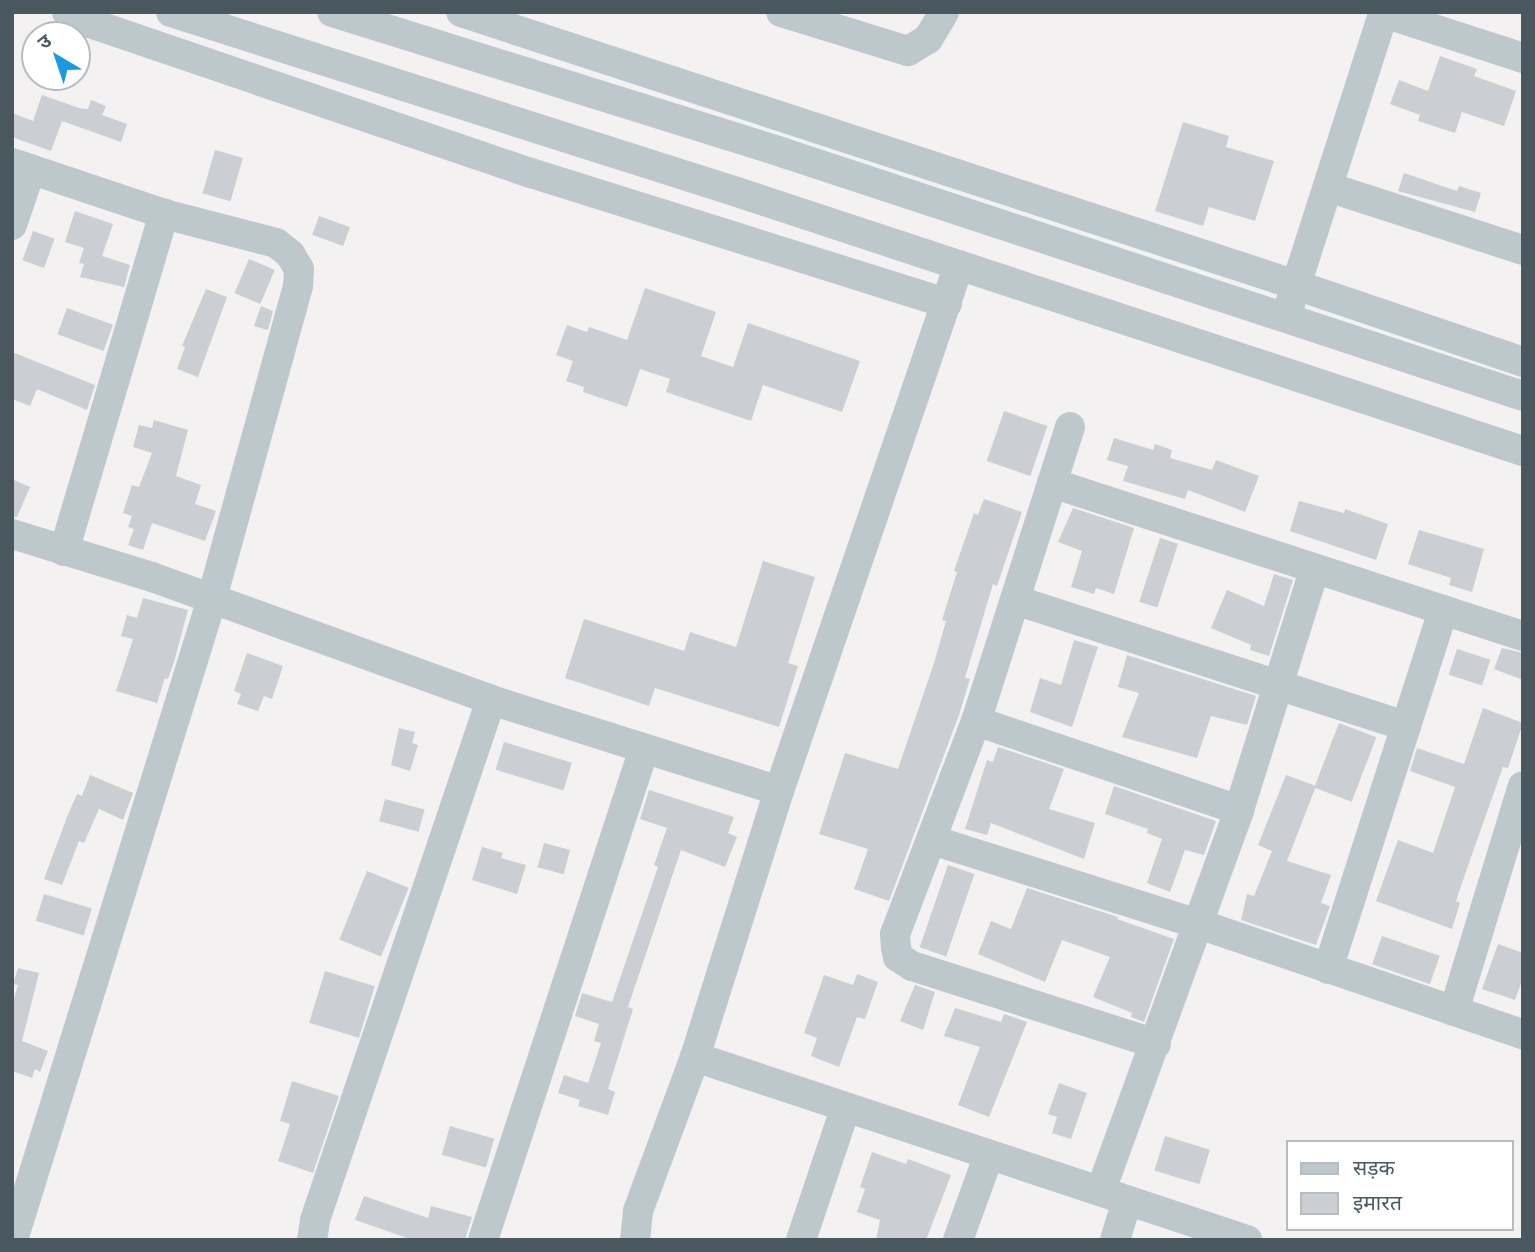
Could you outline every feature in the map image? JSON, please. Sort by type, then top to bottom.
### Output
[{"type":"street","points":[[67,12],[90,23],[531,173],[947,303]]},
{"type":"street","points":[[171,12],[959,265],[1523,451]]},
{"type":"street","points":[[332,12],[783,153],[1523,396]]},
{"type":"street","points":[[461,12],[542,24],[963,178],[1296,285],[1523,362]]},
{"type":"street","points":[[781,12],[908,51],[928,39],[944,12]]},
{"type":"street","points":[[1286,318],[1384,13],[1523,58]]},
{"type":"street","points":[[12,225],[21,166],[164,214],[276,243],[290,254],[299,269],[294,300],[212,599],[13,1240]]},
{"type":"street","points":[[953,209],[963,178]]},
{"type":"street","points":[[1328,187],[1523,250]]},
{"type":"street","points":[[64,551],[164,214]]},
{"type":"street","points":[[635,1240],[638,1211],[695,1057],[779,791],[959,265]]},
{"type":"street","points":[[1070,427],[976,720],[895,934],[898,957],[903,962],[1156,1044]]},
{"type":"street","points":[[1052,483],[1523,636]]},
{"type":"street","points":[[12,534],[212,599],[491,700],[779,791]]},
{"type":"street","points":[[1115,1240],[1114,1196],[1156,1044],[1239,810],[1314,570]]},
{"type":"street","points":[[1014,600],[1406,726]]},
{"type":"street","points":[[1328,969],[1443,610]]},
{"type":"street","points":[[312,1240],[315,1220],[491,700]]},
{"type":"street","points":[[976,720],[1239,810]]},
{"type":"street","points":[[483,1240],[644,749]]},
{"type":"street","points":[[1454,1011],[1523,786]]},
{"type":"street","points":[[932,840],[1199,925],[1523,1034]]},
{"type":"street","points":[[695,1057],[845,1109],[1247,1240]]},
{"type":"street","points":[[801,1240],[845,1109]]},
{"type":"street","points":[[958,1240],[989,1155]]},
{"type":"building","points":[[1440,56],[1477,69],[1474,76],[1516,91],[1504,126],[1462,112],[1455,133],[1418,121],[1420,115],[1390,104],[1399,80],[1428,91]]},
{"type":"building","points":[[42,95],[79,108],[88,109],[91,100],[106,106],[102,115],[127,124],[121,142],[62,121],[51,151],[12,137],[12,113],[33,121]]},
{"type":"building","points":[[1183,122],[1229,136],[1226,147],[1274,161],[1255,221],[1209,207],[1203,226],[1155,211]]},
{"type":"building","points":[[215,150],[243,158],[230,201],[203,193]]},
{"type":"building","points":[[1404,173],[1457,191],[1459,186],[1481,193],[1475,212],[1398,191]]},
{"type":"building","points":[[75,211],[113,224],[102,256],[130,265],[124,287],[80,277],[84,264],[79,263],[84,248],[65,242]]},
{"type":"building","points":[[319,216],[350,227],[343,246],[312,235]]},
{"type":"building","points":[[33,231],[55,239],[44,268],[22,260]]},
{"type":"building","points":[[249,259],[275,270],[260,304],[235,293]]},
{"type":"building","points":[[645,288],[716,312],[701,356],[733,367],[748,323],[860,361],[842,412],[763,385],[751,421],[666,392],[670,379],[640,369],[627,407],[583,392],[584,387],[566,381],[573,361],[556,355],[567,325],[587,332],[589,327],[627,340]]},
{"type":"building","points":[[206,289],[227,297],[198,377],[177,369],[185,347],[182,346]]},
{"type":"building","points":[[261,306],[273,311],[268,330],[254,326]]},
{"type":"building","points":[[67,308],[113,325],[103,351],[57,334]]},
{"type":"building","points":[[12,352],[95,385],[87,410],[37,389],[30,406],[12,399]]},
{"type":"building","points":[[1004,411],[1047,426],[1030,476],[987,461]]},
{"type":"building","points":[[154,420],[188,430],[176,476],[201,485],[195,504],[216,511],[205,541],[152,523],[143,550],[128,545],[134,529],[128,527],[132,516],[123,513],[132,485],[139,487],[152,453],[133,447],[139,425],[152,428]]},
{"type":"building","points":[[1114,438],[1153,450],[1155,444],[1172,450],[1170,458],[1212,470],[1216,460],[1259,476],[1245,512],[1188,490],[1185,499],[1123,481],[1128,466],[1107,460]]},
{"type":"building","points":[[12,479],[30,487],[17,517],[12,517]]},
{"type":"building","points":[[984,499],[1022,512],[997,586],[993,584],[965,678],[970,679],[959,715],[889,901],[854,889],[868,849],[819,834],[845,753],[898,769],[946,621],[942,620],[957,572],[954,571],[974,513],[978,515]]},
{"type":"building","points":[[1299,501],[1344,513],[1345,509],[1388,524],[1376,560],[1290,531]]},
{"type":"building","points":[[1073,508],[1134,528],[1114,594],[1096,588],[1094,594],[1071,587],[1082,551],[1058,542]]},
{"type":"building","points":[[1419,530],[1484,549],[1472,592],[1449,585],[1451,578],[1408,564]]},
{"type":"building","points":[[1160,538],[1178,544],[1157,608],[1139,602]]},
{"type":"building","points":[[763,561],[815,577],[788,663],[798,666],[779,727],[655,688],[649,706],[565,678],[584,619],[684,651],[690,632],[736,647]]},
{"type":"building","points":[[1274,574],[1293,580],[1269,656],[1250,650],[1251,645],[1211,628],[1227,590],[1264,606]]},
{"type":"building","points":[[143,598],[188,610],[174,662],[168,679],[165,678],[157,703],[116,691],[133,639],[121,636],[127,615],[137,618]]},
{"type":"building","points":[[1074,640],[1098,647],[1072,727],[1030,712],[1040,678],[1061,685]]},
{"type":"building","points":[[1502,648],[1523,653],[1523,680],[1494,669]]},
{"type":"building","points":[[1457,649],[1490,660],[1482,685],[1449,675]]},
{"type":"building","points":[[247,653],[283,666],[272,699],[264,696],[258,711],[237,704],[241,694],[234,691]]},
{"type":"building","points":[[1127,655],[1256,696],[1247,725],[1211,716],[1197,758],[1122,737],[1139,693],[1118,687]]},
{"type":"building","points":[[1483,708],[1523,723],[1508,768],[1503,767],[1470,860],[1456,901],[1460,903],[1452,929],[1376,901],[1398,840],[1433,853],[1455,787],[1410,771],[1417,748],[1464,764]]},
{"type":"building","points":[[1339,723],[1376,737],[1352,802],[1314,787]]},
{"type":"building","points":[[399,728],[415,732],[412,743],[418,745],[410,771],[391,765]]},
{"type":"building","points":[[504,742],[572,763],[563,790],[496,770]]},
{"type":"building","points":[[998,747],[1064,769],[1049,809],[1095,823],[1084,859],[991,823],[987,835],[965,829],[987,760],[993,762]]},
{"type":"building","points":[[90,775],[133,793],[123,820],[99,809],[84,843],[79,841],[62,885],[44,879],[77,794],[82,796]]},
{"type":"building","points":[[1286,775],[1316,786],[1287,861],[1331,875],[1321,903],[1330,906],[1316,945],[1241,920],[1247,894],[1254,896],[1272,851],[1258,845]]},
{"type":"building","points":[[1114,786],[1216,821],[1204,855],[1185,850],[1170,892],[1147,883],[1162,839],[1147,833],[1148,829],[1105,814]]},
{"type":"building","points":[[649,790],[734,817],[728,833],[737,837],[725,867],[681,850],[628,1007],[633,1009],[608,1089],[615,1092],[608,1115],[578,1106],[580,1100],[558,1093],[564,1075],[588,1083],[601,1043],[594,1041],[599,1024],[575,1016],[582,993],[612,1002],[658,867],[654,865],[667,828],[640,819]]},
{"type":"building","points":[[385,799],[425,810],[419,832],[379,821]]},
{"type":"building","points":[[544,843],[570,850],[564,874],[538,867]]},
{"type":"building","points":[[482,847],[503,853],[501,858],[526,865],[517,894],[472,880]]},
{"type":"building","points":[[948,865],[974,874],[946,956],[920,947]]},
{"type":"building","points":[[367,871],[409,888],[381,956],[339,940]]},
{"type":"building","points":[[1027,888],[1118,917],[1117,919],[1174,939],[1144,1022],[1131,1017],[1132,1013],[1093,997],[1110,957],[1062,940],[1045,982],[978,954],[991,921],[1011,929]]},
{"type":"building","points":[[44,894],[92,909],[84,935],[36,921]]},
{"type":"building","points":[[1382,936],[1440,956],[1430,984],[1372,964]]},
{"type":"building","points":[[1498,944],[1523,953],[1523,978],[1515,1000],[1482,989]]},
{"type":"building","points":[[18,968],[39,973],[22,1041],[48,1051],[40,1072],[35,1069],[32,1078],[12,1071],[12,1005],[18,985],[13,984]]},
{"type":"building","points":[[325,971],[375,986],[359,1038],[309,1023]]},
{"type":"building","points":[[857,974],[878,982],[865,1019],[857,1017],[839,1067],[811,1056],[817,1038],[804,1033],[824,975],[853,985]]},
{"type":"building","points":[[915,985],[935,992],[923,1030],[900,1021]]},
{"type":"building","points":[[955,1008],[1001,1022],[1004,1014],[1027,1022],[989,1117],[958,1105],[980,1047],[944,1036]]},
{"type":"building","points":[[292,1081],[339,1096],[313,1173],[278,1161],[290,1124],[280,1121]]},
{"type":"building","points":[[1059,1083],[1087,1093],[1071,1139],[1052,1133],[1057,1117],[1048,1114]]},
{"type":"building","points":[[450,1126],[494,1139],[486,1168],[442,1155]]},
{"type":"building","points":[[1165,1136],[1210,1150],[1199,1184],[1154,1170]]},
{"type":"building","points":[[872,1152],[906,1164],[908,1159],[951,1175],[926,1240],[876,1240],[880,1220],[857,1212],[865,1189],[860,1187]]},
{"type":"building","points":[[364,1196],[428,1218],[431,1206],[472,1217],[465,1240],[413,1240],[355,1220]]}]
